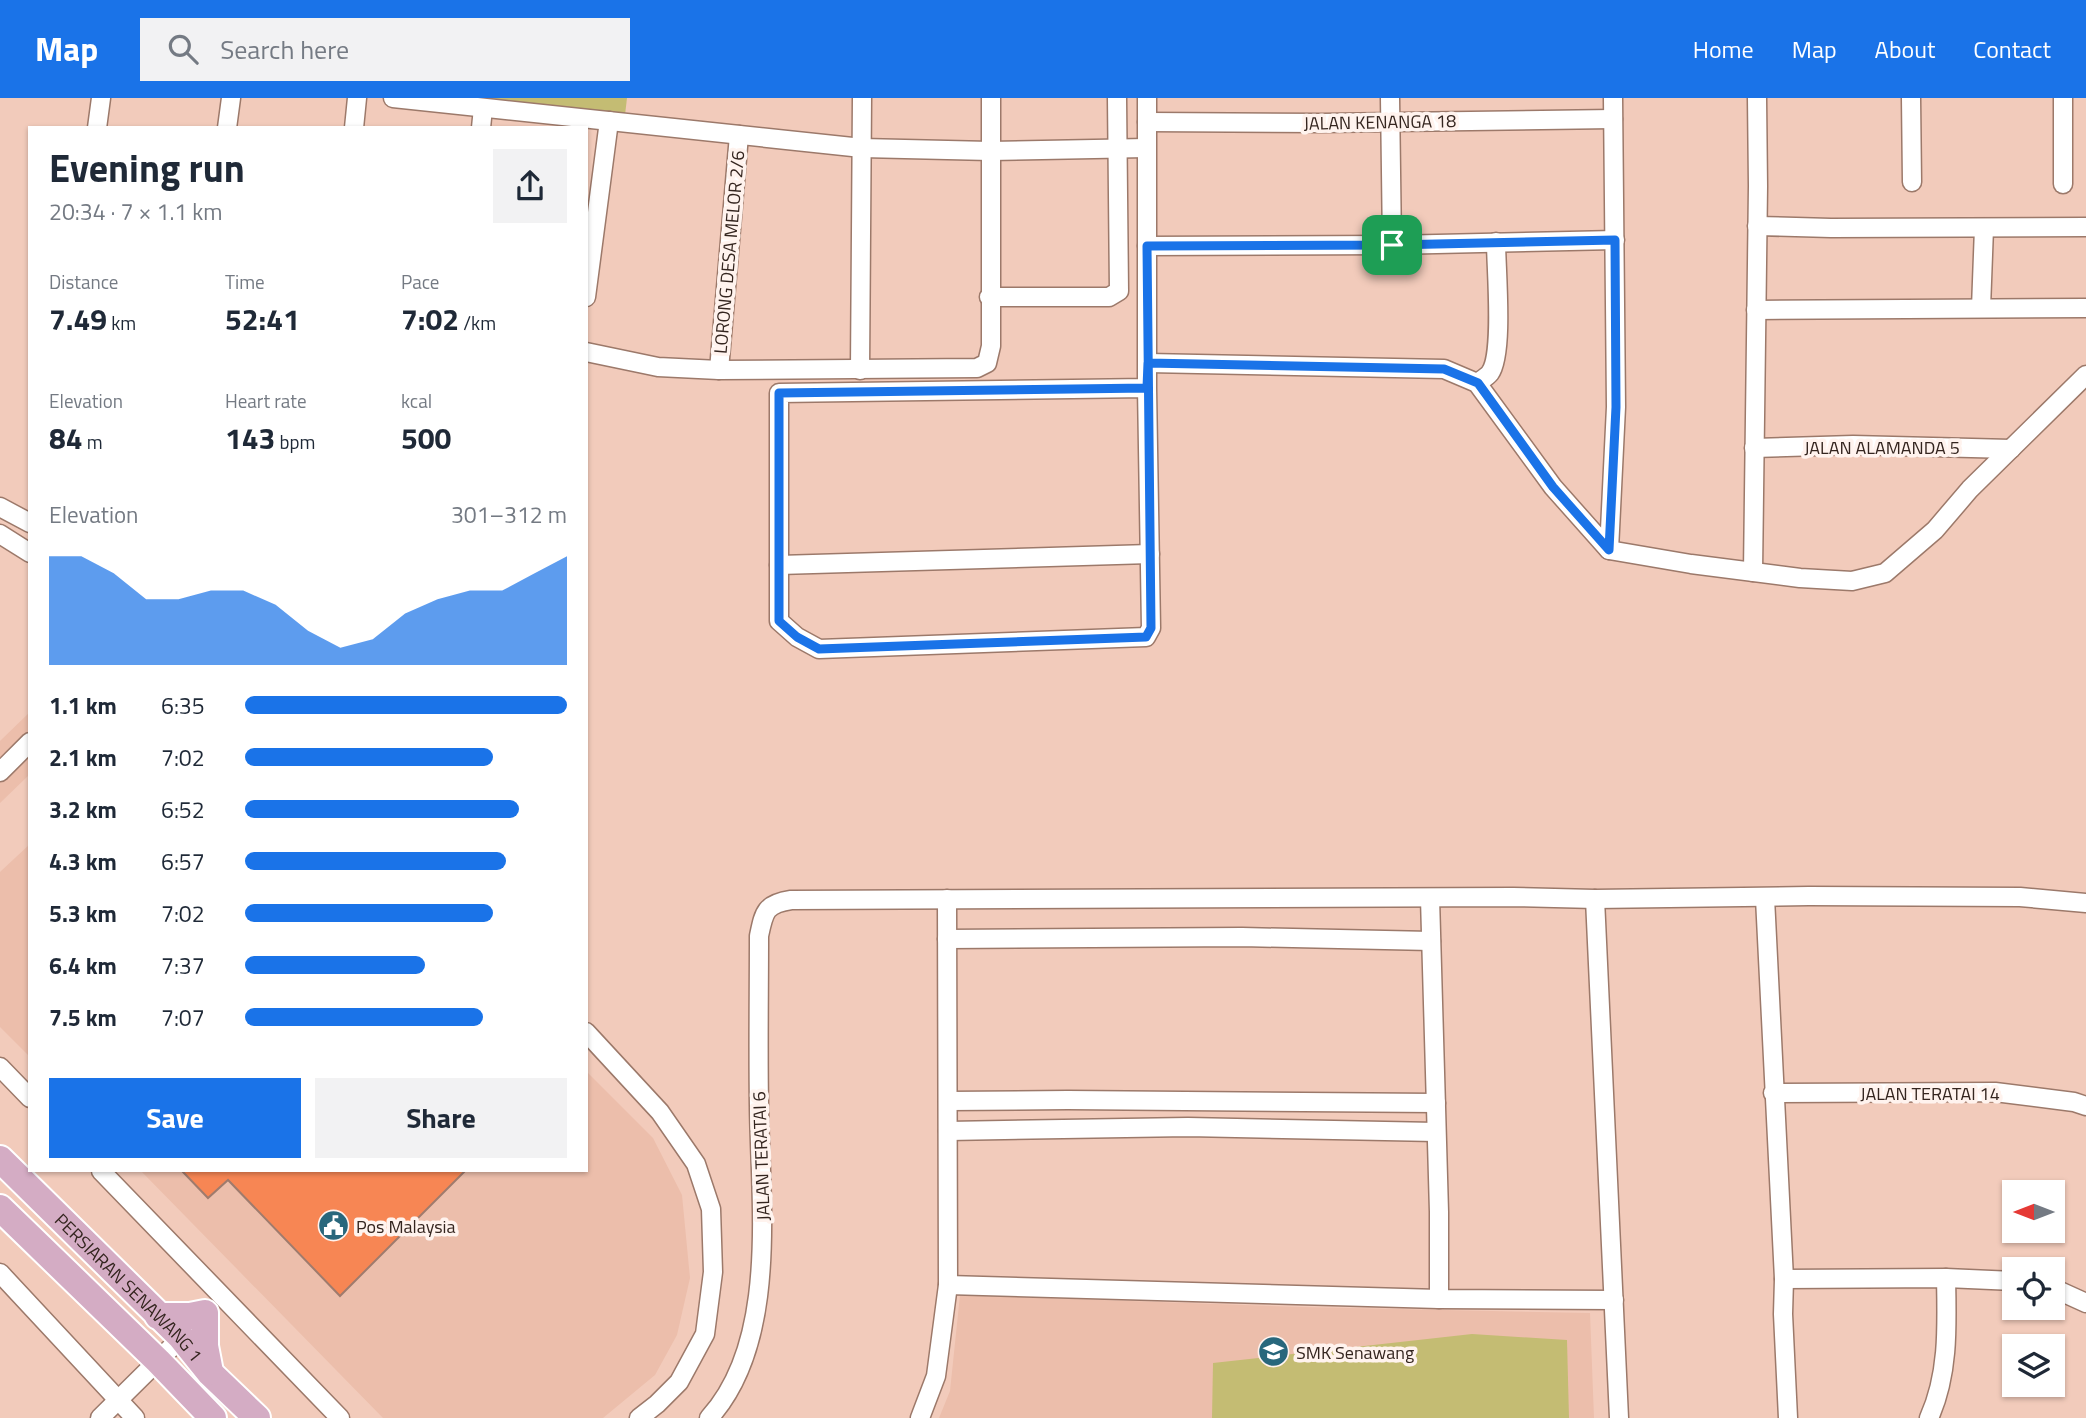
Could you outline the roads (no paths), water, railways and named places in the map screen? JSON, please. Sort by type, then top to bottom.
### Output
[{"type":"main road","name":"PERSIARAN SENAWANG 1","points":[[0,1159],[159,1315],[210,1373],[257,1418]]},
{"type":"main road","name":"PERSIARAN SENAWANG 1","points":[[0,1208],[213,1418]]},
{"type":"main road","points":[[159,1315],[190,1316],[214,1304]]},
{"type":"main road","points":[[210,1373],[205,1346],[214,1304]]},
{"type":"street","points":[[97,126],[101,98]]},
{"type":"street","points":[[227,126],[231,98]]},
{"type":"street","points":[[354,126],[358,98]]},
{"type":"street","points":[[399,98],[862,148],[990,151],[1146,148]]},
{"type":"street","points":[[860,370],[862,98]]},
{"type":"street","points":[[588,352],[658,368],[719,370],[977,368],[987,363],[991,346],[991,98]]},
{"type":"street","points":[[989,297],[1109,297],[1119,291],[1117,98]]},
{"type":"street","points":[[1147,98],[1147,388],[1151,628],[1146,637],[819,649],[797,637],[779,621],[779,393],[1147,388]]},
{"type":"street","points":[[1390,98],[1392,245]]},
{"type":"street","points":[[1609,550],[1616,407],[1613,98]]},
{"type":"street","points":[[1753,572],[1757,98]]},
{"type":"street","points":[[1911,98],[1912,182]]},
{"type":"street","points":[[2063,98],[2063,184]]},
{"type":"street","points":[[481,126],[484,108]]},
{"type":"street","name":"JALAN KENANGA 18","points":[[1147,122],[1613,119]]},
{"type":"street","points":[[588,282],[609,121]]},
{"type":"street","name":"LORONG DESA MELOR 2/6","points":[[719,370],[739,135]]},
{"type":"street","points":[[1757,226],[2086,227]]},
{"type":"street","points":[[1981,308],[1984,228]]},
{"type":"street","points":[[1147,246],[1392,245],[1615,240]]},
{"type":"street","points":[[1478,383],[1491,372],[1496,355],[1496,242]]},
{"type":"street","points":[[1756,310],[2086,308]]},
{"type":"street","points":[[1148,363],[1444,369],[1478,383],[1553,487],[1609,550],[1800,578],[1852,581],[1885,573],[1935,530],[1970,489],[2086,375]]},
{"type":"street","name":"JALAN ALAMANDA 5","points":[[1754,448],[1853,445],[2011,449]]},
{"type":"street","points":[[0,508],[28,522]]},
{"type":"street","points":[[0,534],[28,552]]},
{"type":"street","points":[[779,565],[1150,554]]},
{"type":"street","points":[[0,772],[28,744]]},
{"type":"street","points":[[920,1418],[936,1376],[948,1285],[947,899],[2020,897],[2086,904]]},
{"type":"street","points":[[1430,898],[1439,1299]]},
{"type":"street","points":[[1765,898],[1784,1279],[1788,1418]]},
{"type":"street","name":"JALAN TERATAI 6","points":[[709,1418],[741,1367],[758,1302],[763,1226],[759,1106],[759,936],[763,916],[774,903],[791,900],[947,899]]},
{"type":"street","points":[[1595,899],[1619,1418]]},
{"type":"street","points":[[947,939],[1242,937],[1430,941]]},
{"type":"street","points":[[588,1034],[660,1112],[696,1164],[711,1209],[713,1272],[705,1334],[678,1382],[639,1418]]},
{"type":"street","points":[[0,1067],[28,1096]]},
{"type":"street","name":"JALAN TERATAI 14","points":[[1773,1093],[1995,1092],[2074,1102],[2086,1106]]},
{"type":"street","points":[[948,1101],[1436,1103]]},
{"type":"street","points":[[948,1132],[1188,1127],[1436,1132]]},
{"type":"street","points":[[102,1172],[214,1304],[340,1418]]},
{"type":"street","points":[[0,1273],[135,1418]]},
{"type":"street","points":[[1928,1418],[1937,1401],[1944,1367],[1946,1278]]},
{"type":"street","points":[[1784,1279],[2002,1280]]},
{"type":"street","points":[[948,1285],[1439,1299],[1614,1300]]},
{"type":"street","points":[[2065,1293],[2086,1303]]},
{"type":"street","points":[[100,1418],[214,1304]]},
{"type":"place","name":"Pos Malaysia","points":[[333,1226]]},
{"type":"place","name":"SMK Senawang","points":[[1273,1352]]}]
